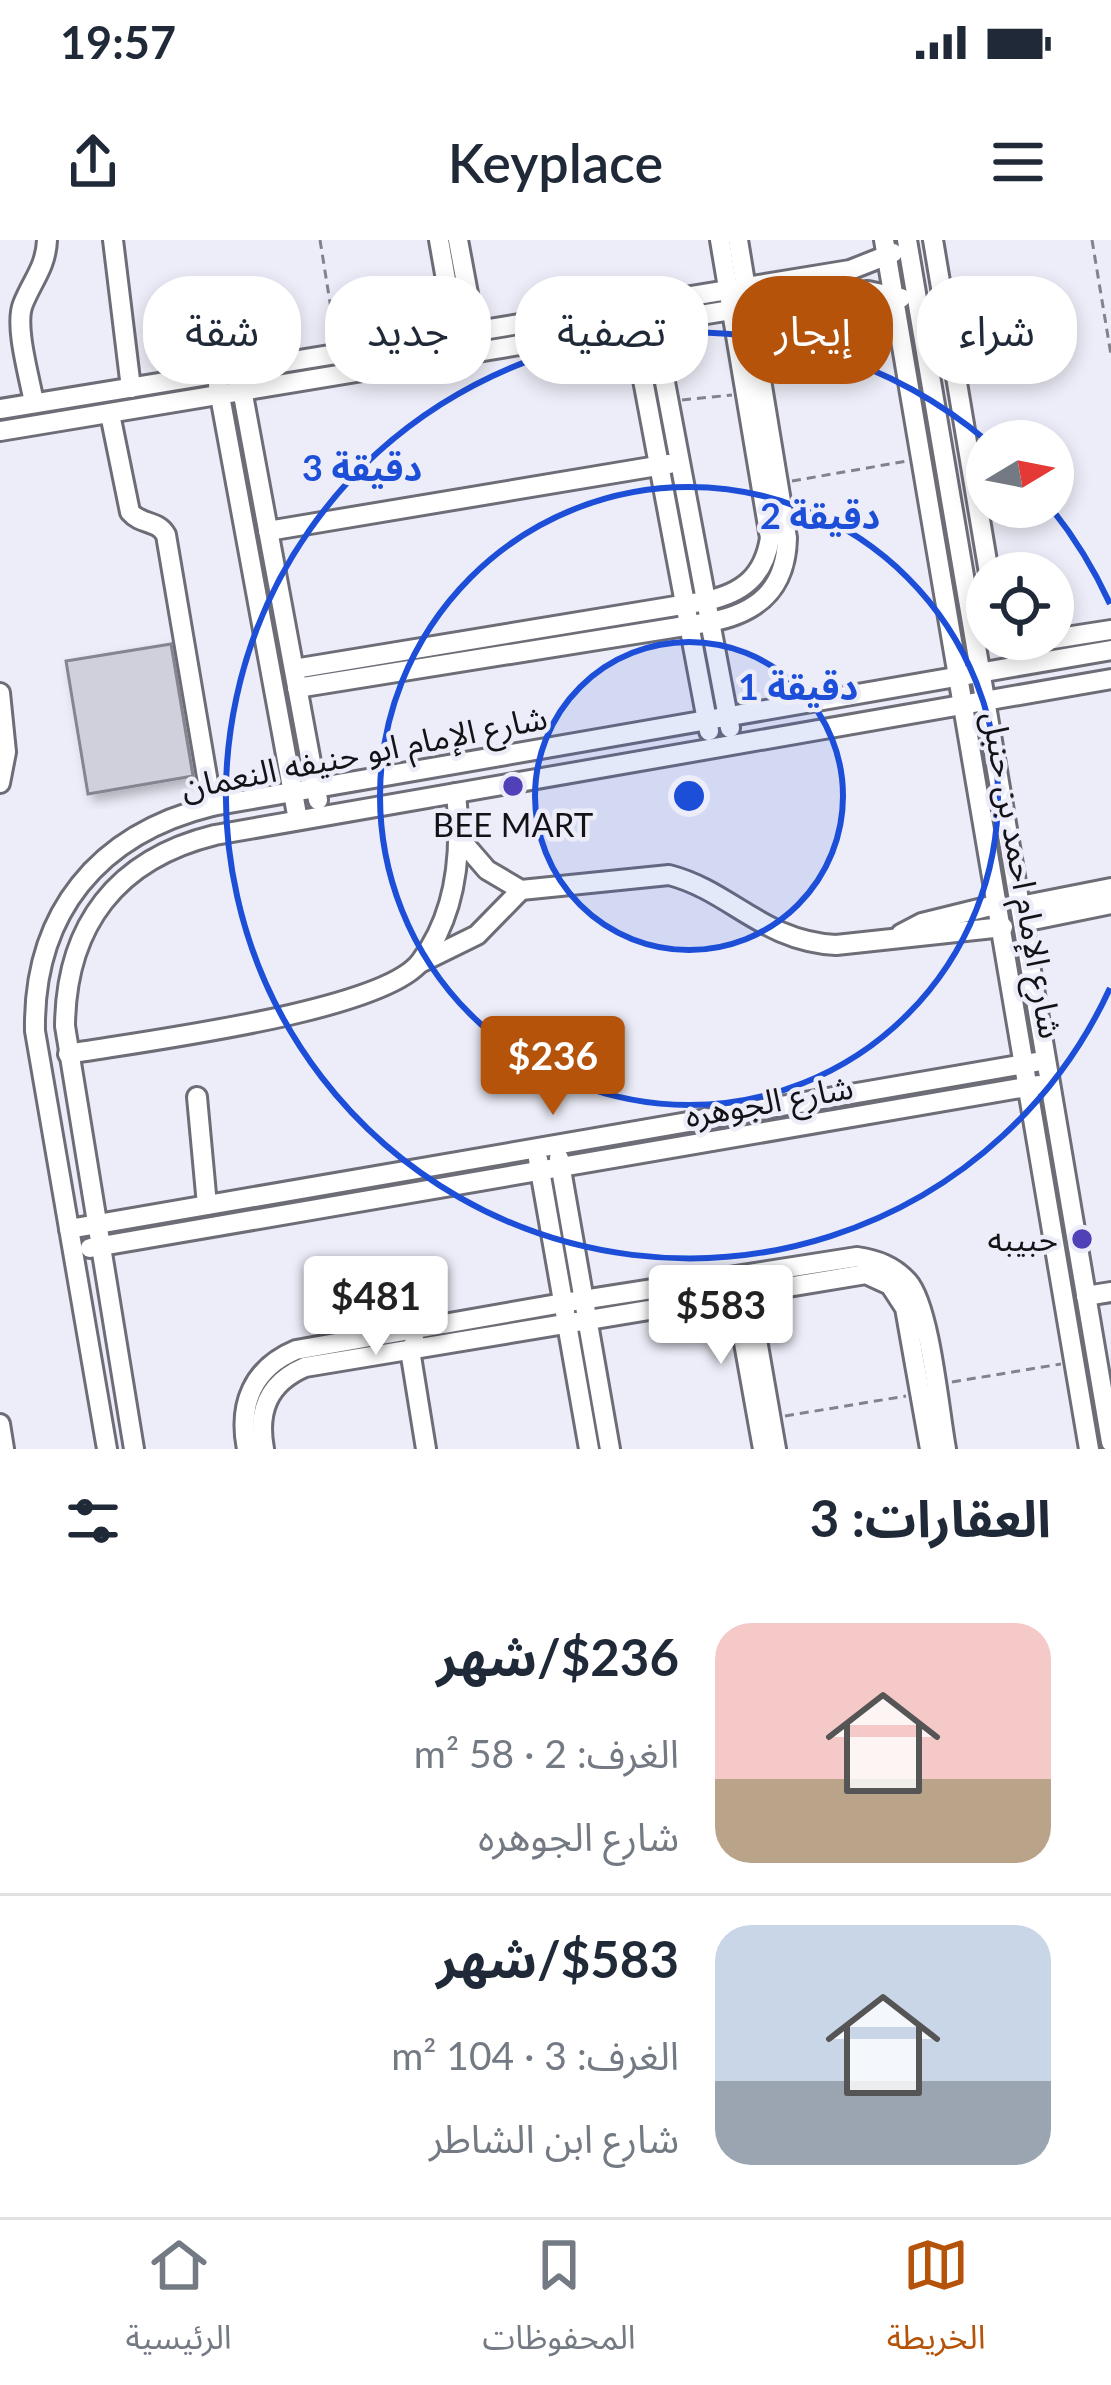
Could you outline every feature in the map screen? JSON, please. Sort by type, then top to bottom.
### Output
[{"type":"street","points":[[34,403],[20,319],[23,302],[43,269],[47,240]]},
{"type":"street","points":[[112,240],[131,388]]},
{"type":"street","points":[[439,240],[449,276]]},
{"type":"street","points":[[458,240],[461,276]]},
{"type":"street","points":[[720,240],[732,276]]},
{"type":"street","points":[[736,276],[738,240]]},
{"type":"street","points":[[933,240],[985,552]]},
{"type":"street","points":[[808,276],[860,268],[886,248],[909,248]]},
{"type":"street","name":"شارع الإمام احمد بن حنبل","points":[[909,248],[986,700],[1016,918],[1026,1063],[1090,1449]]},
{"type":"street","points":[[893,295],[904,298],[915,292]]},
{"type":"street","name":"شارع الإمام احمد بن حنبل","points":[[893,295],[999,904],[1016,918],[1046,1060],[1111,1442]]},
{"type":"street","points":[[0,431],[325,378]]},
{"type":"street","points":[[0,409],[156,384]]},
{"type":"street","points":[[218,384],[298,820]]},
{"type":"street","points":[[241,384],[321,816]]},
{"type":"street","points":[[644,384],[712,748]]},
{"type":"street","points":[[665,384],[733,744]]},
{"type":"street","points":[[295,678],[706,601],[742,589],[767,558],[770,538],[745,384]]},
{"type":"street","points":[[295,678],[689,626],[751,611],[775,587],[787,555],[779,484],[757,384]]},
{"type":"street","points":[[110,414],[130,512],[137,520],[159,526],[166,535],[212,806]]},
{"type":"street","points":[[268,531],[680,462]]},
{"type":"street","points":[[1074,636],[1111,631]]},
{"type":"street","name":"شارع الإمام ابو حنيفه النعمان","points":[[107,1449],[35,1031],[38,974],[46,947],[71,896],[109,854],[158,824],[212,806],[1111,650]]},
{"type":"street","name":"شارع الإمام ابو حنيفه النعمان","points":[[134,1449],[65,1026],[70,972],[90,922],[123,879],[164,851],[189,841],[1111,679]]},
{"type":"street","points":[[0,693],[6,752],[0,783]]},
{"type":"street","points":[[420,963],[452,893],[461,840],[456,793]]},
{"type":"street","points":[[461,840],[487,870],[521,890],[669,875],[789,938],[836,945],[1111,904]]},
{"type":"street","points":[[1016,918],[1111,888]]},
{"type":"street","points":[[68,1054],[310,1009],[372,992],[477,935],[521,890]]},
{"type":"street","points":[[897,936],[922,923],[999,904]]},
{"type":"street","name":"شارع الجوهره","points":[[70,1229],[1046,1060]]},
{"type":"street","name":"شارع الجوهره","points":[[73,1250],[1050,1083]]},
{"type":"street","points":[[196,1096],[207,1205]]},
{"type":"street","points":[[557,1144],[584,1299],[578,1322],[589,1449]]},
{"type":"street","points":[[536,1148],[563,1303],[578,1322],[610,1449]]},
{"type":"street","points":[[247,1449],[243,1430],[248,1395],[266,1366],[296,1350],[584,1299],[853,1274],[879,1278],[899,1295],[946,1449]]},
{"type":"street","points":[[264,1449],[262,1412],[268,1397],[290,1374],[305,1367],[578,1322],[740,1285]]},
{"type":"street","points":[[740,1285],[776,1449]]},
{"type":"street","points":[[1088,1306],[1111,1292]]},
{"type":"street","points":[[1088,1306],[1111,1312]]},
{"type":"street","points":[[405,1331],[415,1342],[410,1350],[427,1449]]},
{"type":"street","points":[[1079,1390],[1102,1387]]},
{"type":"street","points":[[930,1390],[930,1449]]},
{"type":"street","points":[[763,1449],[767,1423]]},
{"type":"street","points":[[0,1424],[4,1449]]},
{"type":"path","points":[[320,240],[326,276]]},
{"type":"path","points":[[1092,240],[1111,355]]},
{"type":"path","points":[[668,400],[746,393]]},
{"type":"path","points":[[779,484],[920,458]]},
{"type":"path","points":[[767,1423],[1075,1361]]},
{"type":"building","points":[[171,644],[193,776],[88,794],[66,661]]},
{"type":"place","name":"BEE MART","points":[[513,786]]},
{"type":"place","name":"حبيبه","points":[[1082,1239]]}]
